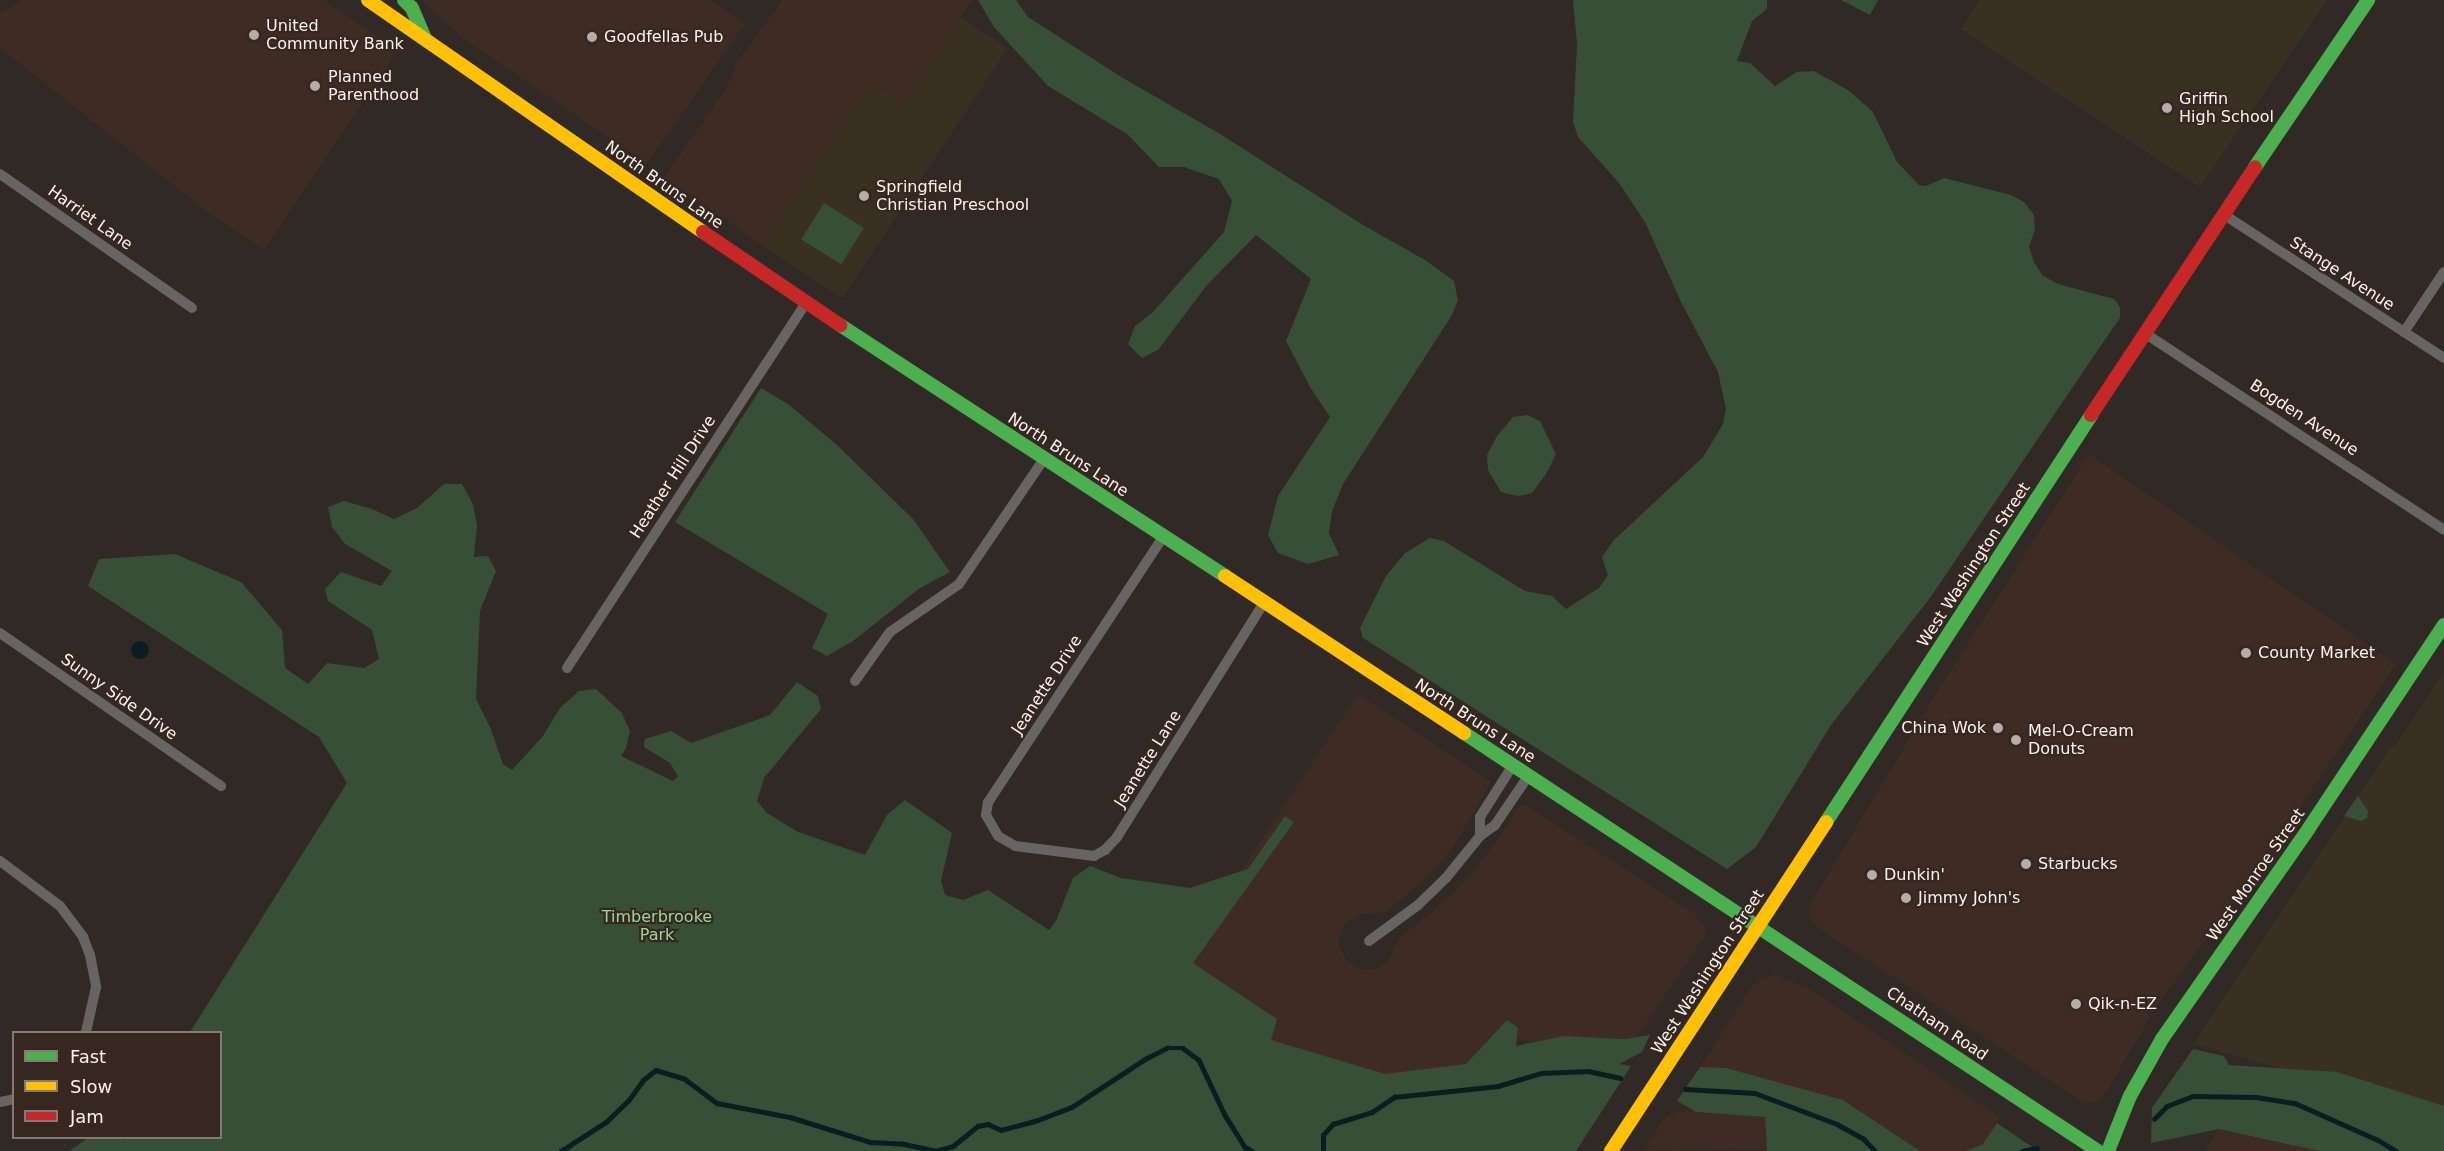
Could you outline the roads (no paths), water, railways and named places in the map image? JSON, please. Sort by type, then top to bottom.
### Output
[{"type":"main road","name":"North Bruns Lane","points":[[368,0],[806,303],[1758,925]]},
{"type":"main road","points":[[404,0],[412,8],[425,39]]},
{"type":"main road","name":"West Washington Street","points":[[1611,1151],[2223,214],[2368,0]]},
{"type":"main road","name":"West Monroe Street","points":[[2108,1151],[2130,1096],[2162,1039],[2309,828],[2444,625]]},
{"type":"main road","name":"Chatham Road","points":[[1758,925],[2098,1151]]},
{"type":"street","name":"Harriet Lane","points":[[0,174],[192,308]]},
{"type":"street","name":"Stange Avenue","points":[[2223,214],[2444,358]]},
{"type":"street","points":[[2404,332],[2444,272]]},
{"type":"street","name":"Heather Hill Drive","points":[[567,668],[806,303]]},
{"type":"street","name":"Bogden Avenue","points":[[2146,334],[2444,530]]},
{"type":"street","points":[[855,681],[890,632],[947,594],[968,574],[1044,459]]},
{"type":"street","name":"Jeanette Drive","points":[[1015,846],[998,836],[990,825],[986,815],[988,802],[1163,537]]},
{"type":"street","name":"Jeanette Lane","points":[[1015,846],[1094,856],[1105,850],[1117,837],[1264,603]]},
{"type":"street","name":"Sunny Side Drive","points":[[0,633],[221,786]]},
{"type":"street","points":[[1480,836],[1480,817],[1513,765]]},
{"type":"street","points":[[1368,941],[1435,890],[1480,836],[1495,825],[1529,775]]},
{"type":"street","points":[[0,861],[60,906],[83,937],[90,955],[96,987],[86,1031]]},
{"type":"water","points":[[140,641],[146,644],[149,650],[146,656],[140,659],[134,656],[131,650],[134,644]]},
{"type":"waterway","points":[[561,1151],[606,1122],[628,1101],[643,1080],[656,1070],[685,1079],[717,1103],[790,1117],[871,1142],[904,1144],[936,1151],[953,1146],[978,1126],[988,1124],[1001,1130],[1038,1120],[1072,1107],[1145,1059],[1167,1048],[1183,1048],[1199,1060],[1225,1115],[1245,1147],[1252,1151]]},
{"type":"waterway","points":[[1323,1151],[1323,1135],[1333,1124],[1372,1112],[1394,1097],[1498,1086],[1541,1073],[1588,1071],[1620,1078]]},
{"type":"waterway","points":[[1685,1089],[1755,1093],[1837,1124],[1864,1139],[1875,1151]]},
{"type":"waterway","points":[[2154,1119],[2167,1106],[2193,1096],[2256,1097],[2295,1103],[2378,1140],[2396,1151]]},
{"type":"waterway","points":[[2022,1151],[2037,1148]]},
{"type":"place","name":"United Community Bank","points":[[254,35]]},
{"type":"place","name":"Goodfellas Pub","points":[[592,37]]},
{"type":"place","name":"Planned Parenthood","points":[[315,86]]},
{"type":"place","name":"Griffin High School","points":[[2167,108]]},
{"type":"place","name":"Springfield Christian Preschool","points":[[864,196]]},
{"type":"place","name":"County Market","points":[[2246,653]]},
{"type":"place","name":"China Wok","points":[[1998,728]]},
{"type":"place","name":"Mel-O-Cream Donuts","points":[[2016,740]]},
{"type":"place","name":"Starbucks","points":[[2026,864]]},
{"type":"place","name":"Dunkin'","points":[[1872,875]]},
{"type":"place","name":"Jimmy John's","points":[[1906,898]]},
{"type":"place","name":"Qik-n-EZ","points":[[2076,1004]]},
{"type":"park label","name":"Timberbrooke Park","points":[[657,926]]}]
